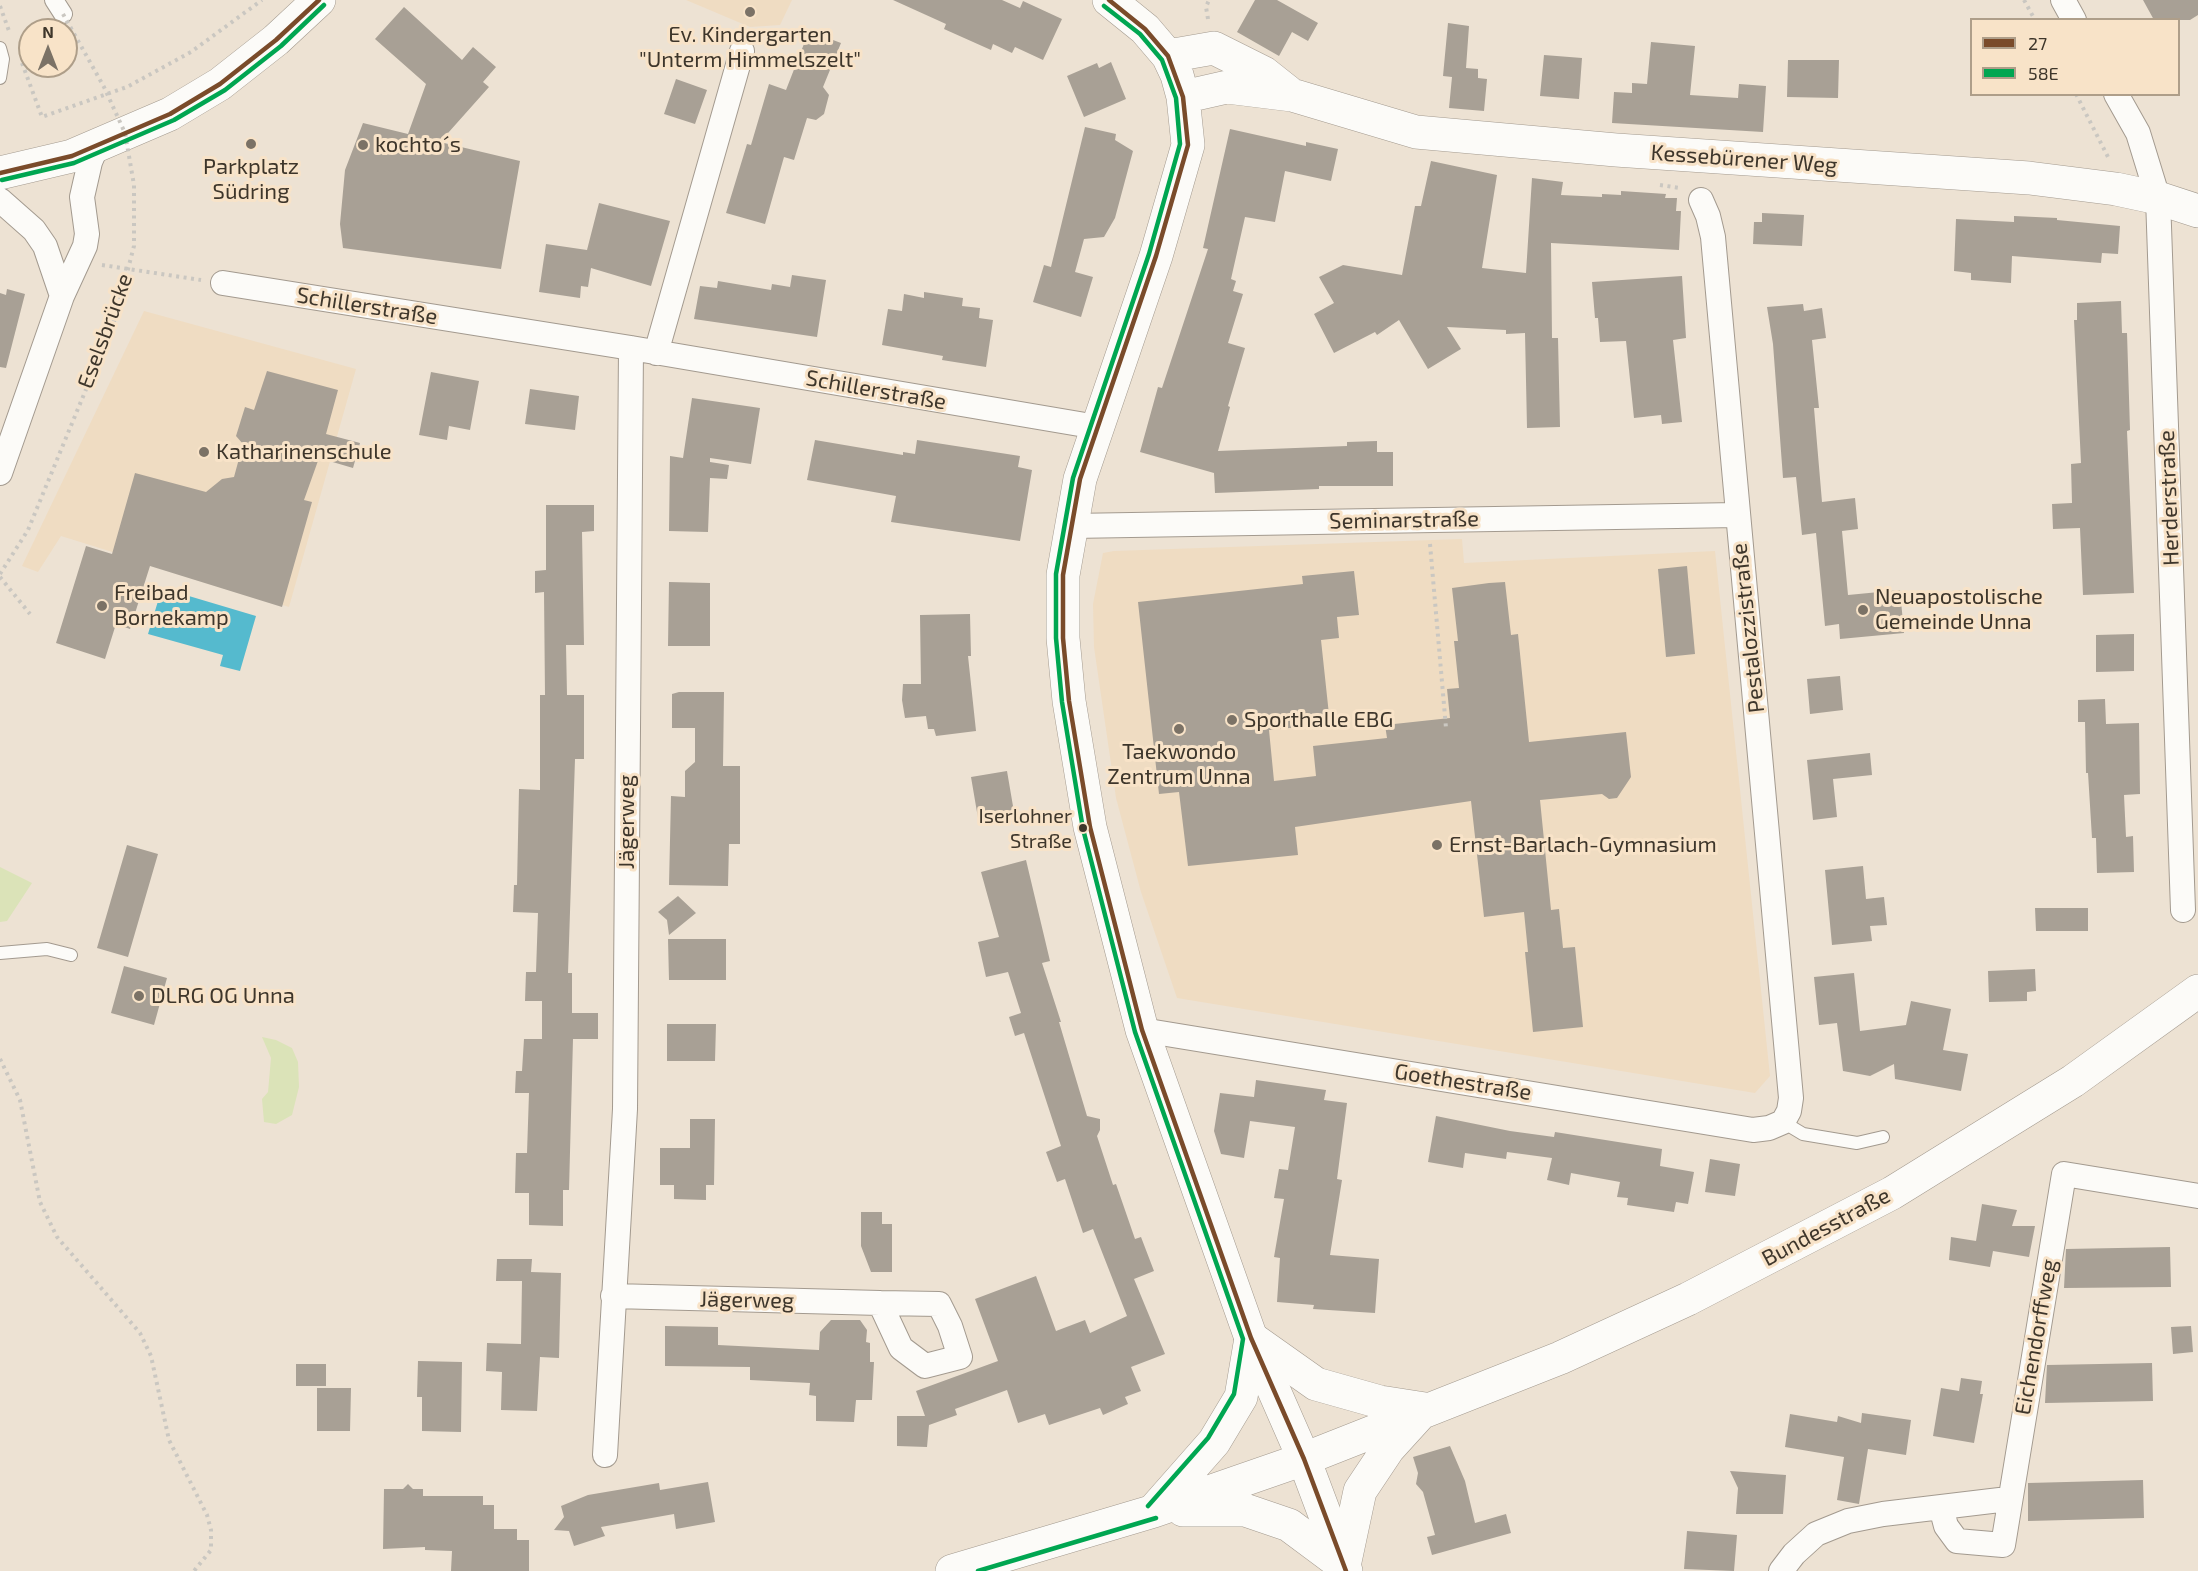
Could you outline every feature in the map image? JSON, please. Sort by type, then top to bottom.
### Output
[{"type":"main road","points":[[0,173],[37,166],[96,148],[170,114],[220,84],[276,40],[319,0]]},
{"type":"main road","points":[[1109,0],[1145,29],[1168,56],[1177,75],[1183,97],[1188,145],[1156,256],[1080,479],[1063,575],[1063,638],[1069,701],[1090,827],[1142,1030],[1251,1338],[1304,1459],[1345,1569]]},
{"type":"main road","name":"Kessebürener Weg","points":[[1168,56],[1214,48],[1264,73],[1292,95]]},
{"type":"main road","name":"Kessebürener Weg","points":[[1183,97],[1227,87],[1292,95],[1416,132],[1616,150],[2029,178],[2116,189],[2158,198],[2198,211]]},
{"type":"main road","name":"Bundesstraße","points":[[1154,1510],[1304,1459],[1425,1409],[1560,1358],[1678,1304],[1892,1193],[2073,1082],[2198,991]]},
{"type":"main road","points":[[1251,1338],[1316,1384],[1380,1402],[1425,1409]]},
{"type":"main road","points":[[1154,1510],[1214,1442],[1241,1397],[1251,1338]]},
{"type":"main road","points":[[1345,1569],[1360,1491],[1388,1449],[1425,1409]]},
{"type":"main road","points":[[952,1571],[1154,1510],[1245,1510],[1289,1525],[1345,1569]]},
{"type":"street","points":[[2063,0],[2073,18]]},
{"type":"street","points":[[656,353],[742,51]]},
{"type":"street","name":"Herderstraße","points":[[2117,96],[2138,133],[2158,198],[2183,910]]},
{"type":"street","points":[[0,473],[62,296],[78,262],[87,234],[82,197],[90,162],[96,148]]},
{"type":"street","points":[[0,200],[34,230],[45,246],[62,296]]},
{"type":"street","name":"Pestalozzistraße","points":[[1701,200],[1713,237],[1791,1098],[1789,1111],[1783,1122]]},
{"type":"street","name":"Schillerstraße","points":[[223,283],[631,348],[1097,427]]},
{"type":"street","name":"Jägerweg","points":[[604,1455],[626,1108],[631,348]]},
{"type":"street","name":"Seminarstraße","points":[[1071,526],[1737,515]]},
{"type":"street","name":"Goethestraße","points":[[1142,1030],[1753,1130],[1769,1128],[1783,1122]]},
{"type":"street","name":"Eichendorffweg","points":[[1941,1507],[1946,1526],[1957,1542],[2002,1545],[2064,1174],[2198,1196]]},
{"type":"street","name":"Jägerweg","points":[[613,1296],[880,1303]]},
{"type":"street","points":[[1781,1571],[1794,1554],[1816,1534],[1848,1521],[1883,1514],[2008,1499]]},
{"type":"lane","points":[[0,48],[3,59],[0,78]]},
{"type":"lane","points":[[0,953],[47,949],[71,955]]},
{"type":"lane","points":[[1783,1122],[1803,1134],[1857,1143],[1883,1137]]},
{"type":"path","points":[[27,78],[42,117],[127,87],[191,52],[262,0]]},
{"type":"path","points":[[1206,7],[1209,0]]},
{"type":"path","points":[[2024,0],[2034,18]]},
{"type":"path","points":[[0,6],[13,39]]},
{"type":"path","name":"Eselsbrücke","points":[[0,576],[28,530],[115,319],[134,246],[134,185],[124,133],[104,87],[59,7]]},
{"type":"path","points":[[2077,96],[2107,152],[2116,189]]},
{"type":"path","points":[[1659,184],[1680,188],[1701,200]]},
{"type":"path","points":[[78,262],[223,283]]},
{"type":"path","points":[[1428,519],[1446,728]]},
{"type":"path","points":[[0,576],[30,614]]},
{"type":"path","points":[[0,1059],[20,1100],[40,1202],[57,1237],[140,1333],[150,1356],[169,1440],[207,1515],[211,1530],[211,1550],[194,1571]]},
{"type":"shaded area","name":"Ev. Kindergarten \"Unterm Himmelszelt\"","points":[[686,0],[792,0],[780,25],[750,27]]},
{"type":"shaded area","name":"Katharinenschule","points":[[144,311],[356,369],[289,607],[61,536],[38,572],[22,566]]},
{"type":"shaded area","name":"Ernst-Barlach-Gymnasium","points":[[1462,539],[1464,563],[1715,551],[1770,1076],[1755,1093],[1177,998],[1141,892],[1116,798],[1094,647],[1093,604],[1103,553]]},
{"type":"green space","points":[[0,867],[32,883],[7,921],[0,922]]},
{"type":"green space","points":[[262,1037],[276,1040],[292,1048],[298,1062],[299,1087],[292,1115],[276,1124],[264,1122],[262,1099],[268,1092],[271,1058]]},
{"type":"water","points":[[162,588],[256,616],[240,671],[220,666],[223,655],[148,634]]},
{"type":"building","points":[[893,0],[1002,0],[1020,8],[1023,1],[1062,19],[1043,60],[1015,47],[1012,53],[993,44],[991,50],[944,29],[946,24]]},
{"type":"building","points":[[1255,0],[1277,0],[1318,23],[1308,41],[1292,32],[1279,56],[1237,32]]},
{"type":"building","points":[[2143,0],[2198,0],[2198,15],[2190,20],[2153,18]]},
{"type":"building","points":[[404,7],[462,60],[473,47],[496,67],[483,82],[489,87],[440,142],[520,161],[501,269],[343,248],[340,224],[345,170],[363,123],[408,134],[426,84],[375,39]]},
{"type":"building","points":[[1448,23],[1469,26],[1466,68],[1478,69],[1478,78],[1487,79],[1484,111],[1449,108],[1452,77],[1443,76]]},
{"type":"building","points":[[809,31],[841,43],[823,87],[829,95],[824,114],[816,120],[807,118],[794,160],[784,157],[765,224],[726,213],[747,144],[751,145],[769,84],[786,90]]},
{"type":"building","points":[[1651,42],[1695,46],[1690,95],[1738,98],[1739,84],[1766,86],[1763,132],[1612,123],[1614,92],[1632,93],[1632,83],[1647,84]]},
{"type":"building","points":[[1544,55],[1582,58],[1579,99],[1540,96]]},
{"type":"building","points":[[1788,60],[1839,60],[1838,98],[1787,97]]},
{"type":"building","points":[[1111,62],[1126,99],[1084,117],[1067,76],[1097,63],[1099,68]]},
{"type":"building","points":[[676,79],[707,90],[695,124],[664,114]]},
{"type":"building","points":[[1085,127],[1116,134],[1115,140],[1133,151],[1115,218],[1104,237],[1084,239],[1075,272],[1093,277],[1081,317],[1033,302],[1044,265],[1051,267]]},
{"type":"building","points":[[1230,129],[1306,146],[1306,142],[1338,149],[1331,181],[1285,171],[1275,222],[1245,217],[1231,279],[1236,281],[1233,291],[1243,294],[1228,343],[1245,348],[1218,451],[1347,446],[1347,442],[1377,441],[1377,452],[1393,452],[1393,486],[1319,486],[1319,489],[1215,493],[1214,473],[1140,452],[1158,387],[1162,388],[1208,249],[1203,248]]},
{"type":"building","points":[[1431,161],[1497,175],[1482,268],[1526,273],[1532,178],[1563,182],[1561,195],[1602,197],[1602,194],[1621,195],[1621,191],[1666,194],[1665,198],[1677,198],[1676,211],[1681,211],[1679,250],[1551,243],[1552,338],[1558,338],[1560,427],[1527,428],[1525,333],[1506,334],[1506,330],[1447,327],[1461,349],[1428,369],[1399,320],[1377,335],[1375,332],[1334,353],[1314,314],[1334,303],[1319,277],[1343,265],[1402,275],[1415,206],[1421,206]]},
{"type":"building","points":[[599,203],[670,221],[651,286],[591,268],[588,287],[581,286],[580,298],[539,292],[546,244],[587,250]]},
{"type":"building","points":[[1762,213],[1804,215],[1802,246],[1753,244],[1754,222],[1762,222]]},
{"type":"building","points":[[2014,216],[2057,218],[2057,220],[2120,226],[2118,254],[2102,253],[2101,263],[2012,256],[2011,283],[1971,280],[1971,273],[1954,271],[1956,219],[2014,222]]},
{"type":"building","points":[[792,275],[826,280],[817,337],[694,319],[700,286],[717,288],[718,281],[771,290],[772,284],[790,287]]},
{"type":"building","points":[[1682,276],[1686,338],[1673,340],[1682,422],[1662,424],[1661,415],[1634,418],[1626,341],[1600,342],[1592,282]]},
{"type":"building","points":[[7,289],[25,294],[6,368],[0,367],[0,293],[6,295]]},
{"type":"building","points":[[924,292],[963,298],[962,306],[980,308],[979,318],[993,320],[986,367],[942,360],[943,356],[882,345],[888,309],[902,311],[904,294],[924,298]]},
{"type":"building","points":[[2121,301],[2122,333],[2127,333],[2130,430],[2127,431],[2134,593],[2083,595],[2080,528],[2053,529],[2052,504],[2072,503],[2071,464],[2081,463],[2074,320],[2077,320],[2077,303]]},
{"type":"building","points":[[1803,304],[1804,311],[1822,308],[1826,338],[1812,340],[1819,408],[1814,408],[1822,502],[1855,498],[1858,529],[1842,531],[1848,595],[1900,590],[1904,633],[1840,639],[1839,624],[1825,626],[1816,533],[1802,535],[1796,477],[1783,478],[1773,344],[1767,307]]},
{"type":"building","points":[[267,371],[338,390],[326,434],[360,443],[353,468],[319,458],[304,500],[312,502],[282,607],[150,566],[130,629],[116,624],[105,659],[56,643],[86,546],[112,554],[135,473],[206,492],[222,479],[234,477],[243,444],[236,436],[245,407],[254,410]]},
{"type":"building","points":[[431,372],[479,381],[470,430],[449,426],[447,440],[419,435]]},
{"type":"building","points":[[530,389],[579,396],[575,430],[525,424]]},
{"type":"building","points":[[692,398],[760,408],[751,464],[710,458],[710,462],[729,465],[727,479],[710,478],[708,532],[669,531],[670,456],[683,458]]},
{"type":"building","points":[[815,440],[903,455],[903,452],[915,454],[917,440],[1020,456],[1018,467],[1032,470],[1020,541],[891,522],[896,496],[807,480]]},
{"type":"building","points":[[546,505],[594,505],[594,531],[582,532],[584,645],[566,645],[567,695],[584,695],[584,759],[575,759],[568,973],[572,973],[572,1013],[598,1013],[598,1039],[573,1039],[569,1190],[563,1190],[563,1226],[529,1225],[529,1193],[515,1193],[516,1153],[527,1153],[529,1093],[515,1093],[516,1071],[522,1071],[524,1039],[542,1039],[542,1001],[525,1001],[526,972],[536,972],[538,913],[513,912],[514,885],[517,885],[519,789],[540,790],[540,695],[545,695],[544,592],[535,593],[535,571],[546,570]]},
{"type":"building","points":[[1687,566],[1695,654],[1666,657],[1658,569]]},
{"type":"building","points":[[1354,571],[1359,615],[1337,617],[1339,638],[1321,640],[1330,724],[1269,730],[1274,781],[1316,776],[1313,746],[1387,738],[1385,725],[1450,718],[1447,689],[1459,688],[1454,641],[1458,641],[1452,588],[1505,582],[1511,635],[1518,634],[1529,742],[1626,732],[1631,777],[1617,798],[1609,799],[1602,794],[1540,800],[1551,910],[1559,909],[1563,948],[1575,947],[1583,1027],[1533,1032],[1525,952],[1528,952],[1524,912],[1484,917],[1471,801],[1295,827],[1298,855],[1188,866],[1179,792],[1159,794],[1138,602],[1303,584],[1302,576]]},
{"type":"building","points":[[669,582],[710,583],[710,646],[668,646]]},
{"type":"building","points":[[970,614],[971,656],[968,656],[976,731],[936,736],[934,729],[928,729],[926,716],[905,718],[902,700],[903,684],[921,684],[920,615]]},
{"type":"building","points":[[2134,634],[2134,671],[2096,672],[2096,635]]},
{"type":"building","points":[[1840,676],[1843,710],[1810,714],[1807,679]]},
{"type":"building","points":[[724,692],[723,766],[740,766],[740,844],[729,844],[728,886],[669,885],[671,796],[685,797],[685,771],[695,762],[695,728],[672,728],[672,694]]},
{"type":"building","points":[[2105,699],[2106,724],[2139,723],[2140,794],[2124,795],[2126,837],[2133,836],[2134,872],[2097,873],[2096,838],[2092,838],[2088,773],[2086,773],[2085,722],[2078,722],[2078,700]]},
{"type":"building","points":[[1870,753],[1872,775],[1833,779],[1837,817],[1813,820],[1807,760]]},
{"type":"building","points":[[1007,771],[1014,812],[978,818],[971,777]]},
{"type":"building","points":[[127,845],[158,854],[128,957],[97,948]]},
{"type":"building","points":[[1026,860],[1050,961],[1042,963],[1087,1116],[1100,1119],[1100,1130],[1097,1136],[1113,1185],[1116,1184],[1135,1239],[1141,1237],[1154,1271],[1134,1279],[1165,1354],[1131,1367],[1141,1391],[1125,1397],[1128,1404],[1103,1415],[1100,1408],[1049,1425],[1045,1414],[1018,1423],[1007,1390],[955,1409],[957,1415],[929,1425],[927,1447],[897,1446],[897,1416],[925,1416],[916,1391],[998,1361],[975,1299],[1036,1276],[1056,1331],[1085,1320],[1090,1333],[1127,1316],[1093,1229],[1083,1233],[1065,1179],[1057,1182],[1046,1152],[1061,1146],[1024,1033],[1015,1036],[1009,1017],[1021,1013],[1008,972],[986,977],[978,942],[999,937],[981,872]]},
{"type":"building","points":[[1863,866],[1866,899],[1884,897],[1887,925],[1870,926],[1872,941],[1832,945],[1825,870]]},
{"type":"building","points":[[678,896],[696,913],[669,935],[667,920],[658,912]]},
{"type":"building","points":[[2035,908],[2088,908],[2088,931],[2036,931]]},
{"type":"building","points":[[668,939],[726,939],[726,980],[669,980]]},
{"type":"building","name":"DLRG OG Unna","points":[[124,966],[167,978],[154,1025],[111,1013]]},
{"type":"building","points":[[2035,969],[2036,991],[2027,992],[2027,1001],[1989,1002],[1988,971]]},
{"type":"building","points":[[1854,973],[1860,1031],[1906,1025],[1911,1001],[1951,1009],[1943,1050],[1968,1054],[1961,1091],[1895,1079],[1894,1064],[1870,1076],[1843,1071],[1837,1023],[1819,1025],[1814,977]]},
{"type":"building","points":[[667,1024],[716,1024],[715,1061],[667,1061]]},
{"type":"building","points":[[1256,1080],[1326,1090],[1324,1100],[1347,1103],[1337,1179],[1342,1180],[1330,1255],[1379,1259],[1375,1313],[1313,1309],[1314,1305],[1277,1302],[1280,1258],[1274,1257],[1284,1199],[1274,1198],[1279,1169],[1288,1170],[1295,1127],[1250,1121],[1244,1158],[1221,1154],[1214,1131],[1220,1093],[1254,1097]]},
{"type":"building","points":[[1436,1116],[1510,1131],[1554,1137],[1555,1132],[1662,1149],[1660,1166],[1694,1172],[1688,1204],[1676,1202],[1674,1212],[1627,1205],[1628,1198],[1617,1197],[1620,1182],[1571,1173],[1569,1185],[1547,1180],[1552,1158],[1507,1152],[1506,1159],[1465,1153],[1463,1168],[1428,1162]]},
{"type":"building","points":[[690,1119],[715,1119],[714,1185],[706,1185],[706,1200],[674,1199],[674,1185],[660,1185],[660,1148],[690,1148]]},
{"type":"building","points":[[1710,1159],[1740,1164],[1735,1196],[1705,1192]]},
{"type":"building","points":[[1982,1204],[2017,1210],[2012,1226],[2035,1226],[2029,1257],[1993,1251],[1990,1267],[1949,1260],[1951,1237],[1976,1241]]},
{"type":"building","points":[[861,1212],[882,1212],[882,1224],[892,1224],[892,1272],[871,1272],[861,1246]]},
{"type":"building","points":[[2170,1247],[2171,1287],[2064,1288],[2066,1249]]},
{"type":"building","points":[[497,1259],[532,1259],[531,1272],[561,1273],[559,1358],[540,1357],[537,1411],[501,1410],[502,1372],[486,1371],[487,1343],[521,1344],[522,1281],[496,1281]]},
{"type":"building","points":[[831,1320],[860,1320],[867,1330],[866,1342],[870,1343],[870,1362],[874,1362],[872,1400],[856,1400],[854,1422],[816,1421],[816,1396],[809,1395],[810,1383],[750,1380],[750,1367],[665,1366],[665,1326],[718,1327],[718,1345],[819,1350],[820,1332]]},
{"type":"building","points":[[2191,1326],[2193,1352],[2173,1354],[2171,1327]]},
{"type":"building","points":[[418,1361],[462,1362],[461,1432],[422,1431],[422,1397],[417,1397]]},
{"type":"building","points":[[2152,1363],[2153,1401],[2045,1403],[2047,1365]]},
{"type":"building","points":[[296,1364],[326,1364],[326,1386],[296,1386]]},
{"type":"building","points":[[1961,1378],[1982,1381],[1980,1394],[1983,1394],[1974,1443],[1933,1436],[1941,1388],[1959,1391]]},
{"type":"building","points":[[317,1388],[351,1388],[350,1431],[317,1431]]},
{"type":"building","points":[[1862,1413],[1911,1420],[1906,1455],[1868,1449],[1859,1504],[1837,1500],[1844,1457],[1785,1447],[1790,1414],[1837,1422],[1838,1416],[1861,1423]]},
{"type":"building","points":[[1450,1446],[1465,1481],[1475,1523],[1506,1514],[1511,1533],[1432,1555],[1427,1537],[1435,1535],[1423,1492],[1416,1484],[1418,1473],[1413,1457]]},
{"type":"building","points":[[1730,1471],[1786,1475],[1783,1514],[1736,1514],[1738,1488]]},
{"type":"building","points":[[2143,1480],[2144,1518],[2028,1521],[2028,1483]]},
{"type":"building","points":[[708,1482],[715,1522],[676,1529],[674,1514],[601,1527],[605,1536],[574,1546],[569,1531],[554,1530],[564,1517],[561,1506],[588,1495],[659,1483],[660,1490]]},
{"type":"building","points":[[408,1484],[413,1489],[423,1489],[423,1496],[483,1496],[483,1505],[494,1505],[494,1529],[517,1529],[517,1540],[529,1540],[529,1571],[451,1571],[452,1551],[425,1550],[425,1547],[383,1549],[384,1489],[403,1489]]},
{"type":"building","points":[[1687,1531],[1737,1535],[1734,1571],[1684,1569]]},
{"type":"transit line","name":"27","points":[[0,173],[72,156],[170,114],[220,84],[276,40],[319,0]]},
{"type":"transit line","name":"27","points":[[1109,0],[1145,29],[1168,56],[1183,97],[1188,145],[1156,256],[1080,479],[1063,575],[1063,638],[1069,701],[1090,827],[1142,1030],[1251,1338],[1304,1459],[1346,1571]]},
{"type":"transit line","name":"58E","points":[[2,180],[74,163],[174,120],[225,90],[281,46],[324,5]]},
{"type":"transit line","name":"58E","points":[[1104,6],[1140,34],[1162,60],[1176,98],[1180,144],[1149,254],[1073,478],[1056,574],[1056,638],[1062,702],[1083,829],[1135,1032],[1243,1339],[1234,1394],[1208,1438],[1148,1506]]},
{"type":"transit line","name":"58E","points":[[978,1571],[1156,1518]]},
{"type":"place","name":"Ev. Kindergarten \"Unterm Himmelszelt\"","points":[[750,12]]},
{"type":"place","name":"Parkplatz Südring","points":[[251,144]]},
{"type":"place","name":"kochto´s","points":[[363,145]]},
{"type":"place","name":"Katharinenschule","points":[[204,452]]},
{"type":"place","name":"Freibad Bornekamp","points":[[102,606]]},
{"type":"place","name":"Neuapostolische Gemeinde Unna","points":[[1863,610]]},
{"type":"place","name":"Sporthalle EBG","points":[[1232,720]]},
{"type":"place","name":"Taekwondo Zentrum Unna","points":[[1179,729]]},
{"type":"place","name":"Iserlohner Straße","points":[[1083,828]]},
{"type":"place","name":"Ernst-Barlach-Gymnasium","points":[[1437,845]]},
{"type":"place","name":"DLRG OG Unna","points":[[139,996]]}]
